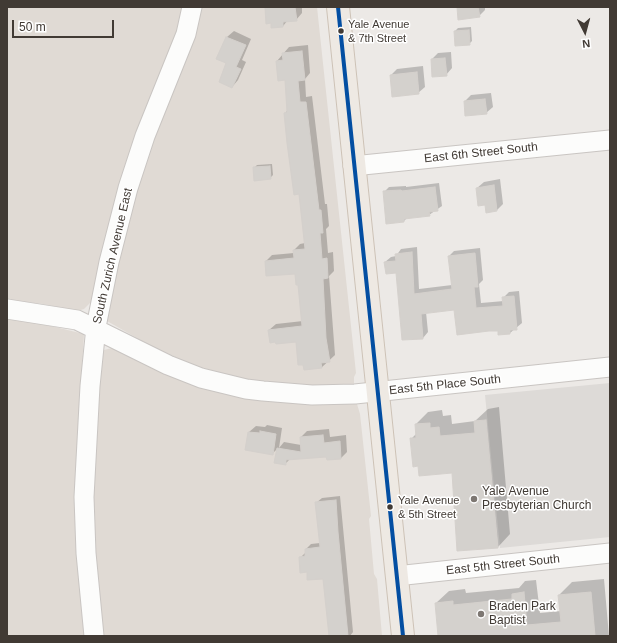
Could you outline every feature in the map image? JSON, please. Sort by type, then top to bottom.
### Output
[{"type":"main road","points":[[338,7],[376,392],[403,636]]},
{"type":"street","name":"South Zurich Avenue East","points":[[94,636],[86,553],[84,497],[90,386],[96,327],[109,262],[128,188],[145,136],[186,34],[192,7]]},
{"type":"street","name":"East 6th Street South","points":[[353,166],[610,140]]},
{"type":"street","name":"East 5th Place South","points":[[7,309],[77,320],[96,327],[168,364],[201,378],[246,389],[312,395],[376,392],[610,367]]},
{"type":"street","name":"East 5th Street South","points":[[396,576],[610,554]]},
{"type":"shaded area","points":[[7,7],[184,7],[92,301],[84,309],[77,311],[43,304],[7,300]]},
{"type":"shaded area","points":[[201,7],[317,7],[356,373],[354,377],[354,385],[279,385],[208,372],[151,346],[107,321],[125,229],[140,174]]},
{"type":"shaded area","points":[[18,318],[84,334],[76,468],[81,602],[85,636],[7,636],[7,319]]},
{"type":"shaded area","points":[[116,347],[295,402],[357,404],[360,414],[371,516],[369,519],[374,574],[377,579],[382,636],[100,636],[91,485],[101,355],[104,350]]},
{"type":"shaded area","points":[[610,383],[610,537],[500,548],[485,395]]},
{"type":"building","points":[[265,7],[295,7],[297,21],[283,22],[283,27],[271,28],[271,23],[266,24]]},
{"type":"building","points":[[457,7],[478,7],[480,17],[458,20]]},
{"type":"building","points":[[469,30],[470,45],[455,46],[454,31]]},
{"type":"building","points":[[226,37],[246,45],[236,67],[241,69],[232,88],[219,82],[226,63],[216,59]]},
{"type":"building","points":[[302,51],[305,80],[298,81],[300,102],[306,102],[319,210],[321,210],[323,233],[320,233],[322,259],[327,258],[328,278],[323,279],[326,338],[330,362],[321,363],[322,368],[304,370],[303,365],[298,365],[296,342],[276,344],[275,342],[270,343],[268,330],[302,326],[298,285],[296,285],[295,274],[266,276],[265,261],[294,258],[293,250],[305,249],[299,194],[294,195],[287,143],[284,113],[287,112],[285,80],[278,81],[276,61],[283,60],[282,53]]},
{"type":"building","points":[[445,58],[447,76],[432,77],[431,59]]},
{"type":"building","points":[[417,72],[419,94],[392,97],[390,75]]},
{"type":"building","points":[[485,99],[487,114],[465,116],[464,101]]},
{"type":"building","points":[[270,166],[271,179],[254,181],[253,167]]},
{"type":"building","points":[[494,185],[497,211],[486,213],[485,205],[478,206],[476,188]]},
{"type":"building","points":[[435,187],[438,211],[429,212],[430,216],[404,219],[404,222],[386,224],[383,191],[402,191]]},
{"type":"building","points":[[412,252],[414,294],[452,289],[448,256],[475,253],[478,287],[474,287],[476,308],[503,306],[502,297],[514,296],[517,330],[510,330],[510,334],[498,335],[498,331],[489,331],[457,335],[454,310],[421,314],[423,339],[402,340],[396,273],[386,274],[384,262],[396,261],[395,254]]},
{"type":"building","name":"Yale Avenue Presbyterian Church","points":[[486,420],[498,548],[457,551],[452,473],[419,476],[418,466],[413,467],[410,438],[416,438],[415,424],[430,423],[430,428],[439,427],[440,436],[475,433],[474,421]]},
{"type":"building","points":[[260,431],[276,434],[273,455],[245,450],[248,432],[260,433]]},
{"type":"building","points":[[323,435],[324,443],[340,441],[341,459],[327,460],[326,457],[286,460],[286,465],[274,463],[277,448],[301,452],[300,437]]},
{"type":"building","points":[[336,500],[348,636],[329,636],[323,579],[307,580],[307,572],[300,573],[299,557],[305,556],[305,549],[320,547],[315,502]]},
{"type":"building","name":"Braden Park Baptist","points":[[524,592],[527,625],[561,622],[558,595],[591,592],[595,636],[438,636],[435,603],[453,601],[453,605],[512,599],[512,594]]},
{"type":"transit line","points":[[338,7],[403,636]]},
{"type":"place","name":"Yale Avenue & 7th Street","points":[[341,31]]},
{"type":"place","name":"Yale Avenue Presbyterian Church","points":[[474,499]]},
{"type":"place","name":"Yale Avenue & 5th Street","points":[[390,507]]},
{"type":"place","name":"Braden Park Baptist","points":[[481,614]]}]
